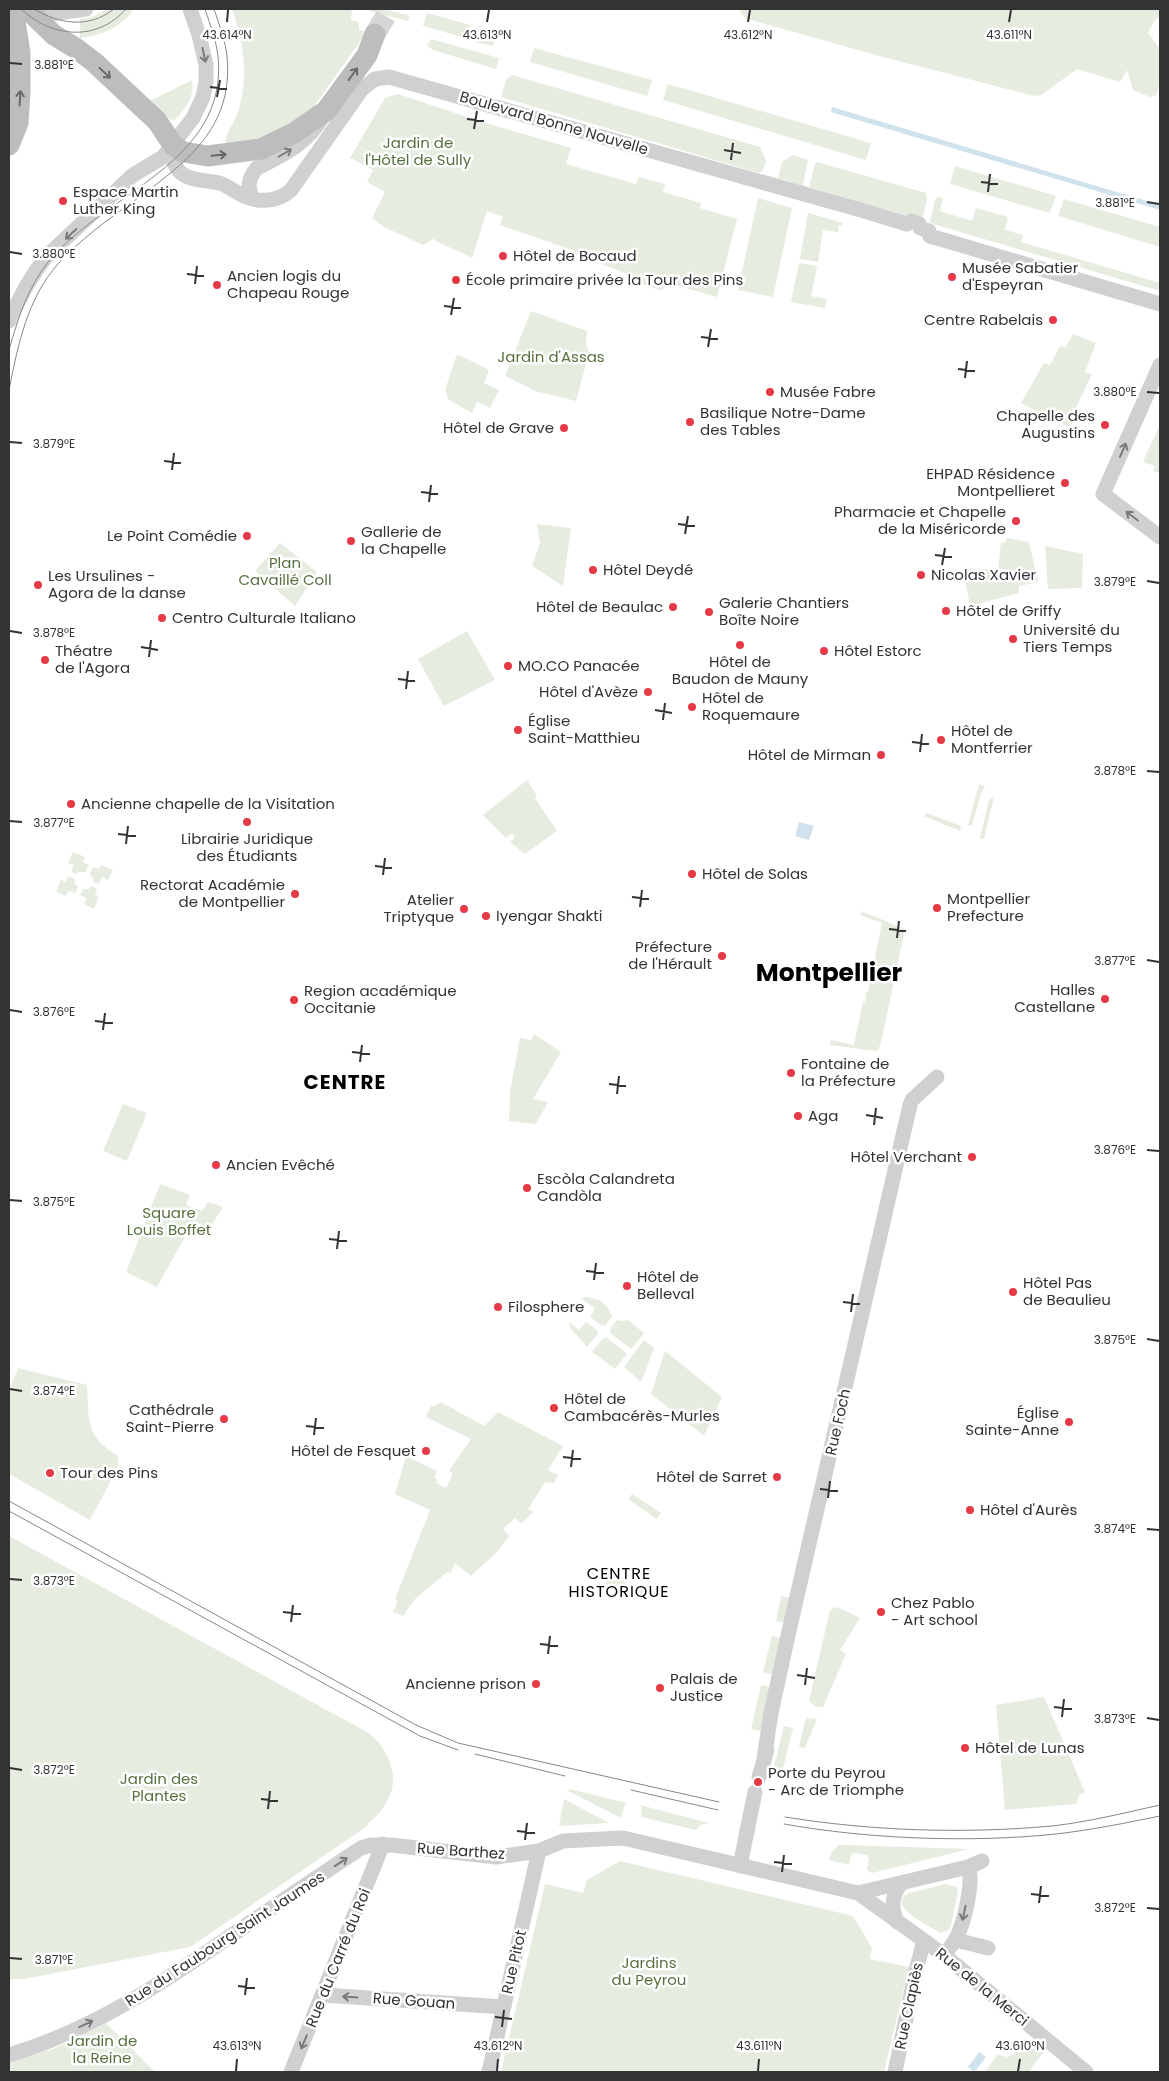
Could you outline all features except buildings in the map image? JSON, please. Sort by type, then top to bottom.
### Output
[{"type":"street","points":[[9,145],[18,123],[20,53],[13,9]]},
{"type":"street","points":[[31,12],[86,9]]},
{"type":"street","points":[[9,321],[19,298],[34,272],[46,257],[128,180],[156,162],[173,145],[199,107],[206,83],[205,56],[190,9]]},
{"type":"street","points":[[31,12],[54,35],[94,62],[157,121],[173,145],[183,152],[192,155],[208,156],[249,152],[280,141],[326,111]]},
{"type":"street","points":[[253,199],[249,187],[253,172],[312,134],[326,111],[367,55],[375,34]]},
{"type":"street","points":[[20,53],[30,44],[54,35]]},
{"type":"street","name":"Boulevard Bonne Nouvelle","points":[[253,199],[273,200],[286,195],[362,89],[375,78],[389,77],[852,207],[920,228]]},
{"type":"street","points":[[173,145],[173,162],[182,174],[221,184],[253,199]]},
{"type":"street","points":[[920,228],[932,229],[1160,297]]},
{"type":"street","points":[[920,228],[930,236],[1160,304]]},
{"type":"street","points":[[1160,365],[1103,494],[1160,537]]},
{"type":"street","name":"Rue Foch","points":[[740,1866],[764,1759],[771,1714],[789,1631],[912,1100],[937,1077]]},
{"type":"street","name":"Rue Barthez","points":[[384,1844],[496,1857],[539,1852],[563,1842],[623,1838],[858,1893]]},
{"type":"street","name":"Rue du Carré du Roi","points":[[291,2072],[384,1844]]},
{"type":"street","name":"Rue du Faubourg Saint Jaumes","points":[[9,2054],[42,2045],[121,2007],[168,1978],[361,1848],[384,1844]]},
{"type":"street","name":"Rue Pitot","points":[[489,2072],[539,1852]]},
{"type":"street","points":[[858,1893],[968,1867],[982,1861]]},
{"type":"street","points":[[944,1955],[956,1940],[960,1931],[970,1884],[971,1875],[968,1867]]},
{"type":"street","points":[[897,1922],[893,1896],[902,1883]]},
{"type":"street","name":"Rue de la Merci","points":[[858,1893],[944,1955],[1086,2072]]},
{"type":"street","points":[[956,1940],[988,1948]]},
{"type":"street","name":"Rue Clapiès","points":[[894,2072],[924,1941]]},
{"type":"street","name":"Rue Gouan","points":[[324,1995],[504,2007]]},
{"type":"green space","points":[[108,9],[134,9],[123,21],[110,30],[80,38],[80,19],[93,17]]},
{"type":"green space","points":[[232,9],[352,9],[351,20],[359,22],[359,30],[367,32],[307,116],[265,138],[226,144],[230,128],[237,116],[244,73],[240,35]]},
{"type":"green space","points":[[369,9],[384,9],[410,16],[408,21],[369,11]]},
{"type":"green space","points":[[739,9],[1160,9],[1160,16],[1155,20],[1148,33],[1160,49],[1160,83],[1156,95],[1150,97],[1133,90],[1127,70],[1120,82],[1077,69],[1041,95],[1034,96],[883,57],[744,18]]},
{"type":"green space","points":[[427,13],[470,25],[466,38],[423,26]]},
{"type":"green space","points":[[480,28],[497,33],[493,46],[476,42]]},
{"type":"green space","points":[[431,39],[499,58],[496,69],[433,50],[427,46]]},
{"type":"green space","points":[[534,48],[652,80],[647,96],[530,62]]},
{"type":"green space","points":[[512,75],[760,147],[766,161],[763,170],[759,173],[501,97],[506,80]]},
{"type":"green space","points":[[192,80],[191,98],[174,121],[158,112],[150,101]]},
{"type":"green space","points":[[668,84],[871,143],[866,160],[663,100]]},
{"type":"green space","name":"Jardin de l'Hôtel de Sully","points":[[398,94],[479,121],[571,148],[566,164],[636,184],[639,177],[665,184],[663,192],[701,203],[700,208],[737,219],[717,297],[665,282],[662,291],[629,279],[630,275],[575,254],[575,251],[500,225],[503,217],[487,211],[472,258],[434,240],[435,238],[423,245],[384,227],[372,218],[385,192],[367,182],[373,170],[350,158],[385,98]]},
{"type":"green space","points":[[793,155],[808,160],[803,186],[778,178],[782,162]]},
{"type":"green space","points":[[817,162],[926,193],[927,199],[922,220],[809,187]]},
{"type":"green space","points":[[955,166],[1056,196],[1050,213],[950,184]]},
{"type":"green space","points":[[938,197],[943,198],[940,211],[972,221],[976,208],[1008,217],[1005,230],[1023,235],[1021,242],[1160,283],[1160,291],[930,223],[935,200]]},
{"type":"green space","points":[[758,198],[792,208],[773,297],[738,290]]},
{"type":"green space","points":[[1064,199],[1160,227],[1160,247],[1058,216]]},
{"type":"green space","points":[[808,213],[843,223],[842,226],[839,225],[838,232],[823,230],[818,262],[800,259]]},
{"type":"green space","points":[[799,263],[817,266],[811,296],[827,299],[825,308],[791,302]]},
{"type":"green space","name":"Jardin d'Assas","points":[[531,311],[587,331],[586,344],[589,353],[576,401],[535,391],[505,376]]},
{"type":"green space","points":[[1073,334],[1096,343],[1085,372],[1092,374],[1069,427],[1021,403],[1044,363],[1050,365],[1060,346],[1065,348]]},
{"type":"green space","points":[[457,354],[489,370],[484,383],[499,390],[490,408],[477,402],[472,413],[449,400],[445,390]]},
{"type":"green space","points":[[1160,424],[1160,473],[1153,471],[1155,466],[1143,462]]},
{"type":"green space","points":[[537,524],[571,528],[563,586],[532,566],[540,543]]},
{"type":"green space","points":[[1007,538],[1029,542],[1038,582],[1019,586],[1019,593],[970,606],[963,568],[998,570],[1001,542],[1005,543]]},
{"type":"green space","name":"Plan Cavaillé Coll","points":[[280,543],[317,572],[295,606],[255,571]]},
{"type":"green space","points":[[1045,546],[1083,554],[1082,588],[1048,589]]},
{"type":"green space","points":[[467,631],[495,680],[444,706],[418,659]]},
{"type":"green space","points":[[527,780],[537,796],[535,798],[557,831],[525,854],[510,842],[515,838],[512,833],[506,838],[483,815]]},
{"type":"green space","points":[[979,784],[985,786],[981,793],[972,826],[968,825]]},
{"type":"green space","points":[[994,797],[984,839],[980,838],[989,800]]},
{"type":"green space","points":[[927,813],[961,826],[960,831],[924,816]]},
{"type":"green space","points":[[73,852],[85,857],[83,862],[89,865],[85,872],[78,872],[77,874],[71,872],[74,865],[68,863]]},
{"type":"green space","points":[[101,865],[113,870],[108,880],[102,877],[99,884],[93,882],[90,874],[93,867],[99,869]]},
{"type":"green space","points":[[68,876],[75,879],[75,884],[78,887],[75,893],[68,891],[66,896],[56,892],[61,880],[66,882]]},
{"type":"green space","points":[[91,886],[97,889],[95,895],[99,897],[94,909],[84,904],[87,898],[80,895],[83,889],[89,889]]},
{"type":"green space","points":[[861,911],[905,929],[881,1043],[878,1050],[875,1051],[830,1045],[831,1040],[854,1045],[863,1002],[865,1002],[866,992],[868,992],[882,923],[860,915]]},
{"type":"green space","points":[[534,1034],[561,1052],[533,1099],[548,1102],[536,1124],[509,1121],[510,1092],[520,1038],[531,1040]]},
{"type":"green space","points":[[123,1104],[147,1113],[127,1161],[103,1151]]},
{"type":"green space","name":"Square Louis Boffet","points":[[160,1184],[190,1195],[186,1205],[202,1211],[208,1202],[223,1207],[209,1229],[194,1221],[157,1287],[126,1272]]},
{"type":"green space","points":[[584,1297],[598,1300],[608,1308],[612,1316],[605,1326],[603,1324],[602,1326],[590,1317],[595,1308],[582,1299]]},
{"type":"green space","points":[[617,1320],[628,1320],[644,1333],[631,1349],[610,1333],[610,1329]]},
{"type":"green space","points":[[569,1322],[579,1330],[586,1322],[598,1331],[598,1334],[587,1347],[570,1328]]},
{"type":"green space","points":[[606,1337],[627,1354],[615,1369],[592,1352],[603,1338],[605,1339]]},
{"type":"green space","points":[[644,1340],[654,1348],[641,1382],[624,1367]]},
{"type":"green space","points":[[665,1351],[722,1397],[704,1436],[651,1394]]},
{"type":"green space","points":[[18,1368],[87,1385],[89,1418],[94,1434],[107,1449],[118,1456],[118,1467],[90,1520],[9,1474],[9,1391]]},
{"type":"green space","points":[[441,1402],[484,1426],[498,1412],[563,1446],[548,1470],[558,1475],[554,1483],[545,1482],[528,1509],[533,1512],[521,1524],[515,1518],[503,1529],[509,1536],[496,1553],[471,1576],[455,1563],[451,1573],[447,1572],[415,1599],[403,1616],[393,1612],[398,1600],[395,1599],[430,1510],[395,1494],[406,1456],[437,1471],[434,1478],[437,1479],[436,1483],[446,1488],[453,1473],[449,1471],[471,1439],[426,1417],[431,1406]]},
{"type":"green space","points":[[632,1494],[661,1513],[657,1519],[628,1499]]},
{"type":"green space","name":"Jardin des Plantes","points":[[9,1536],[374,1737],[382,1747],[392,1769],[392,1789],[384,1806],[363,1829],[190,1947],[24,1979],[9,1979]]},
{"type":"green space","points":[[610,1575],[626,1581],[622,1590],[604,1587]]},
{"type":"green space","points":[[630,1583],[663,1597],[627,1591]]},
{"type":"green space","points":[[781,1596],[791,1598],[785,1623],[776,1621]]},
{"type":"green space","points":[[837,1607],[860,1618],[840,1650],[846,1654],[823,1707],[816,1707],[809,1701],[830,1610]]},
{"type":"green space","points":[[772,1636],[781,1638],[772,1674],[763,1672]]},
{"type":"green space","points":[[761,1685],[770,1687],[761,1731],[751,1729]]},
{"type":"green space","points":[[1044,1697],[1085,1792],[1079,1795],[1076,1804],[1005,1810],[996,1705]]},
{"type":"green space","points":[[808,1718],[817,1719],[805,1748],[799,1747],[805,1721]]},
{"type":"green space","points":[[784,1726],[793,1728],[783,1769],[774,1767]]},
{"type":"green space","points":[[569,1789],[627,1803],[624,1806],[622,1816],[619,1817],[568,1791]]},
{"type":"green space","points":[[564,1799],[609,1823],[559,1826]]},
{"type":"green space","points":[[640,1805],[709,1823],[700,1825],[696,1830],[641,1817],[642,1809]]},
{"type":"green space","points":[[839,1845],[969,1849],[872,1873],[867,1870],[869,1859],[867,1855],[855,1853],[851,1855],[849,1865],[829,1860],[831,1853]]},
{"type":"green space","name":"Jardins du Peyrou","points":[[620,1861],[853,1916],[872,1948],[870,1959],[909,1967],[884,2072],[501,2072],[545,1884],[583,1893],[587,1880]]},
{"type":"green space","points":[[946,1884],[957,1887],[958,1891],[951,1926],[949,1930],[940,1933],[912,1916],[901,1902],[904,1896],[909,1893]]},
{"type":"green space","name":"Jardin de la Reine","points":[[106,2023],[155,2072],[9,2072],[9,2062],[56,2048]]},
{"type":"green space","points":[[1027,2038],[1044,2052],[1030,2072],[985,2072],[998,2054],[1007,2057],[1014,2054]]},
{"type":"water","points":[[832,107],[1160,205],[1160,210],[831,112]]},
{"type":"water","points":[[799,822],[814,826],[809,840],[795,836]]},
{"type":"water","points":[[979,2052],[986,2057],[976,2070],[973,2071],[968,2067]]},
{"type":"tunnel","points":[[375,34],[390,9]]},
{"type":"tram line","points":[[21,9],[33,19],[46,26],[74,32],[102,27],[114,20],[126,9]]},
{"type":"tram line","points":[[34,9],[54,18],[74,22],[94,20],[114,9]]},
{"type":"tram line","points":[[9,350],[29,292],[49,261],[73,237],[159,173],[184,150],[204,123],[216,92],[218,56],[205,9]]},
{"type":"tram line","points":[[9,390],[25,323],[31,307],[47,278],[66,255],[188,158],[214,124],[223,104],[227,82],[226,50],[214,9]]},
{"type":"tram line","points":[[9,1501],[416,1725],[458,1743],[719,1802]]},
{"type":"tram line","points":[[9,1511],[420,1736],[458,1750]]},
{"type":"tram line","points":[[475,1754],[565,1776]]},
{"type":"tram line","points":[[631,1790],[718,1810]]},
{"type":"tram line","points":[[785,1817],[885,1828],[985,1830],[1052,1826],[1160,1805]]},
{"type":"tram line","points":[[784,1824],[850,1833],[954,1839],[1056,1834],[1160,1816]]},
{"type":"place","name":"Espace Martin Luther King","points":[[63,201]]},
{"type":"place","name":"Hôtel de Bocaud","points":[[503,256]]},
{"type":"place","name":"Musée Sabatier d'Espeyran","points":[[952,277]]},
{"type":"place","name":"École primaire privée la Tour des Pins","points":[[456,280]]},
{"type":"place","name":"Ancien logis du Chapeau Rouge","points":[[217,285]]},
{"type":"place","name":"Centre Rabelais","points":[[1053,320]]},
{"type":"place","name":"Musée Fabre","points":[[770,392]]},
{"type":"place","name":"Basilique Notre-Dame des Tables","points":[[690,422]]},
{"type":"place","name":"Chapelle des Augustins","points":[[1105,425]]},
{"type":"place","name":"Hôtel de Grave","points":[[564,428]]},
{"type":"place","name":"EHPAD Résidence Montpellieret","points":[[1065,483]]},
{"type":"place","name":"Pharmacie et Chapelle de la Miséricorde","points":[[1016,521]]},
{"type":"place","name":"Le Point Comédie","points":[[247,536]]},
{"type":"place","name":"Gallerie de la Chapelle","points":[[351,541]]},
{"type":"place","name":"Hôtel Deydé","points":[[593,570]]},
{"type":"place","name":"Nicolas Xavier","points":[[921,575]]},
{"type":"place","name":"Les Ursulines - Agora de la danse","points":[[38,585]]},
{"type":"place","name":"Hôtel de Beaulac","points":[[673,607]]},
{"type":"place","name":"Hôtel de Griffy","points":[[946,611]]},
{"type":"place","name":"Galerie Chantiers Boîte Noire","points":[[709,612]]},
{"type":"place","name":"Centro Culturale Italiano","points":[[162,618]]},
{"type":"place","name":"Université du Tiers Temps","points":[[1013,639]]},
{"type":"place","name":"Hôtel de Baudon de Mauny","points":[[740,645]]},
{"type":"place","name":"Hôtel Estorc","points":[[824,651]]},
{"type":"place","name":"Théatre de l'Agora","points":[[45,660]]},
{"type":"place","name":"MO.CO Panacée","points":[[508,666]]},
{"type":"place","name":"Hôtel d'Avèze","points":[[648,692]]},
{"type":"place","name":"Hôtel de Roquemaure","points":[[692,707]]},
{"type":"place","name":"Église Saint-Matthieu","points":[[518,730]]},
{"type":"place","name":"Hôtel de Montferrier","points":[[941,740]]},
{"type":"place","name":"Hôtel de Mirman","points":[[881,755]]},
{"type":"place","name":"Ancienne chapelle de la Visitation","points":[[71,804]]},
{"type":"place","name":"Librairie Juridique des Étudiants","points":[[247,822]]},
{"type":"place","name":"Hôtel de Solas","points":[[692,874]]},
{"type":"place","name":"Rectorat Académie de Montpellier","points":[[295,894]]},
{"type":"place","name":"Montpellier Prefecture","points":[[937,908]]},
{"type":"place","name":"Atelier Triptyque","points":[[464,909]]},
{"type":"place","name":"Iyengar Shakti","points":[[486,916]]},
{"type":"place","name":"Préfecture de l'Hérault","points":[[722,956]]},
{"type":"place","name":"Halles Castellane","points":[[1105,999]]},
{"type":"place","name":"Region académique Occitanie","points":[[294,1000]]},
{"type":"place","name":"Fontaine de la Préfecture","points":[[791,1073]]},
{"type":"place","name":"Aga","points":[[798,1116]]},
{"type":"place","name":"Hôtel Verchant","points":[[972,1157]]},
{"type":"place","name":"Ancien Evêché","points":[[216,1165]]},
{"type":"place","name":"Escòla Calandreta Candòla","points":[[527,1188]]},
{"type":"place","name":"Hôtel de Belleval","points":[[627,1286]]},
{"type":"place","name":"Hôtel Pas de Beaulieu","points":[[1013,1292]]},
{"type":"place","name":"Filosphere","points":[[498,1307]]},
{"type":"place","name":"Hôtel de Cambacérès-Murles","points":[[554,1408]]},
{"type":"place","name":"Cathédrale Saint-Pierre","points":[[224,1419]]},
{"type":"place","name":"Église Sainte-Anne","points":[[1069,1422]]},
{"type":"place","name":"Hôtel de Fesquet","points":[[426,1451]]},
{"type":"place","name":"Tour des Pins","points":[[50,1473]]},
{"type":"place","name":"Hôtel de Sarret","points":[[777,1477]]},
{"type":"place","name":"Hôtel d'Aurès","points":[[970,1510]]},
{"type":"place","name":"Chez Pablo - Art school","points":[[881,1612]]},
{"type":"place","name":"Ancienne prison","points":[[536,1684]]},
{"type":"place","name":"Palais de Justice","points":[[660,1688]]},
{"type":"place","name":"Hôtel de Lunas","points":[[965,1748]]},
{"type":"place","name":"Porte du Peyrou - Arc de Triomphe","points":[[758,1782]]},
{"type":"district","name":"Montpellier","points":[[829,972]]},
{"type":"district","name":"CENTRE","points":[[345,1082]]},
{"type":"district","name":"CENTRE HISTORIQUE","points":[[619,1582]]}]
